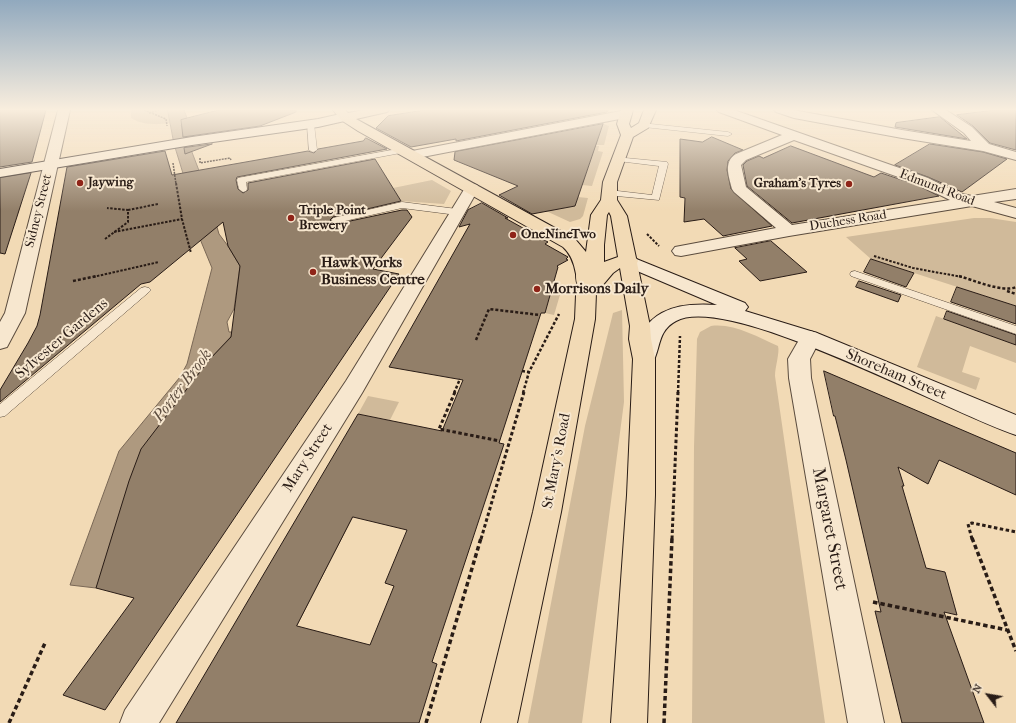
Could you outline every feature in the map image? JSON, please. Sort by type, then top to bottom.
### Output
[{"type":"highway","points":[[390,144],[560,237],[577,250],[585,268],[587,299]]},
{"type":"highway","name":"St Mary's Road","points":[[499,723],[547,512],[587,299],[595,264],[595,245],[599,215],[609,196],[610,182],[624,144]]},
{"type":"highway","points":[[609,196],[619,216],[629,261],[644,359],[640,503],[629,723]]},
{"type":"highway","points":[[587,299],[606,269],[615,262],[629,261]]},
{"type":"street","name":"Sidney Street","points":[[0,342],[15,313],[55,144]]},
{"type":"street","points":[[0,173],[171,144]]},
{"type":"street","points":[[407,153],[456,144]]},
{"type":"street","points":[[773,144],[741,157],[736,160],[734,165],[739,189],[789,231]]},
{"type":"street","name":"Edmund Road","points":[[818,144],[923,182],[953,196],[1016,213]]},
{"type":"street","points":[[963,144],[984,147],[1016,156]]},
{"type":"street","points":[[981,144],[984,147]]},
{"type":"street","name":"Mary Street","points":[[138,723],[354,388],[472,188]]},
{"type":"street","name":"Duchess Road","points":[[681,251],[789,231],[1016,194]]},
{"type":"street","name":"Shoreham Street","points":[[629,261],[776,325],[1016,425]]},
{"type":"street","name":"Shoreham Street","points":[[644,359],[646,343],[651,334],[669,316],[680,312],[708,310],[776,325]]},
{"type":"street","name":"Margaret Street","points":[[810,338],[799,359],[800,378],[866,723]]},
{"type":"lane","points":[[312,144],[313,150]]},
{"type":"lane","points":[[244,189],[241,180],[407,153]]},
{"type":"lane","points":[[609,196],[656,198],[664,164],[618,159]]},
{"type":"lane","points":[[336,220],[373,209],[402,205],[457,212]]},
{"type":"lane","points":[[855,274],[1016,330]]},
{"type":"lane","name":"Sylvester Gardens","points":[[0,412],[145,290]]},
{"type":"path","points":[[204,156],[200,157],[200,163],[230,158],[231,160]]},
{"type":"path","points":[[173,163],[182,219],[191,253]]},
{"type":"path","points":[[107,208],[128,210],[158,204]]},
{"type":"path","points":[[105,239],[128,222],[128,210]]},
{"type":"path","points":[[114,232],[182,219]]},
{"type":"path","points":[[874,256],[912,268],[957,275],[1016,294]]},
{"type":"path","points":[[73,281],[159,262]]},
{"type":"path","points":[[999,288],[1012,289],[1016,287]]},
{"type":"path","points":[[426,723],[512,437],[529,372],[555,324],[565,300],[587,299]]},
{"type":"path","points":[[476,340],[489,309],[540,315]]},
{"type":"path","points":[[664,723],[680,335]]},
{"type":"path","points":[[522,371],[529,372]]},
{"type":"path","points":[[460,379],[440,429],[500,441]]},
{"type":"path","points":[[1016,532],[972,522],[968,524],[968,528],[1016,651]]},
{"type":"path","points":[[842,596],[1008,630]]},
{"type":"path","points":[[9,723],[45,643]]},
{"type":"shaded area","points":[[596,144],[604,144],[604,145],[596,145]]},
{"type":"shaded area","points":[[596,146],[599,146],[598,151],[603,152],[592,186],[582,185]]},
{"type":"shaded area","points":[[432,180],[451,191],[444,204],[401,201],[393,188]]},
{"type":"shaded area","points":[[578,197],[588,198],[583,216],[580,219],[570,222],[520,199],[551,210],[575,206]]},
{"type":"shaded area","points":[[974,218],[990,218],[1016,222],[1016,306],[871,259],[846,237]]},
{"type":"shaded area","points":[[553,286],[562,288],[554,315],[545,313]]},
{"type":"shaded area","points":[[622,310],[624,402],[582,723],[528,723],[585,426],[613,313]]},
{"type":"shaded area","points":[[936,316],[1016,345],[1016,363],[970,346],[962,372],[980,378],[976,390],[917,367]]},
{"type":"shaded area","points":[[711,326],[737,329],[778,346],[775,376],[825,723],[692,723],[694,447],[697,339],[700,332]]},
{"type":"shaded area","points":[[368,396],[399,402],[390,420],[358,414]]},
{"type":"water","name":"Porter Brook","points":[[174,144],[191,144],[190,147],[206,189],[219,234],[240,266],[234,309],[227,322],[229,332],[235,332],[209,360],[96,588],[70,585],[119,451],[180,377],[187,364],[212,268],[200,239],[189,193]]},
{"type":"building","points":[[0,144],[37,144],[32,162],[0,167]]},
{"type":"building","points":[[212,144],[185,154],[184,148]]},
{"type":"building","points":[[348,144],[377,144],[387,149],[237,177],[236,180],[238,189],[243,193],[248,190],[248,183],[375,159],[401,201],[333,217],[330,220],[336,224],[407,210],[412,217],[373,269],[399,274],[105,710],[63,695],[134,598],[96,588],[129,481],[141,449],[209,360],[231,337],[240,266],[228,246],[223,222],[150,282],[141,284],[0,402],[0,390],[37,326],[67,167],[165,151],[172,175],[308,151],[314,153],[318,149]]},
{"type":"building","points":[[405,144],[429,144],[411,147]]},
{"type":"building","points":[[499,144],[596,144],[575,206],[532,214],[499,195],[518,186],[454,160],[455,152]]},
{"type":"building","points":[[680,144],[728,144],[743,150],[735,153],[728,161],[727,170],[731,189],[772,226],[723,236],[704,219],[684,222],[685,198],[680,197]]},
{"type":"building","points":[[930,144],[983,152],[1007,159],[962,192],[928,177],[895,165]]},
{"type":"building","points":[[993,144],[1016,144],[1016,150]]},
{"type":"building","points":[[791,146],[874,177],[881,173],[917,185],[939,196],[792,223],[747,186],[743,165],[747,161],[759,156],[763,158]]},
{"type":"building","points":[[31,173],[5,254],[0,253],[0,178]]},
{"type":"building","points":[[482,203],[508,218],[505,218],[548,242],[545,244],[568,257],[566,259],[568,260],[557,266],[558,267],[545,313],[541,313],[499,443],[504,444],[432,662],[437,664],[419,723],[176,723],[358,414],[442,431],[463,380],[389,367],[470,224],[459,227],[468,210]],"holes":[[[353,517],[407,530],[385,583],[394,586],[370,645],[297,626]]]},
{"type":"building","points":[[771,241],[807,272],[760,281],[739,261],[747,259],[735,248]]},
{"type":"building","points":[[871,259],[914,273],[906,287],[864,272]]},
{"type":"building","points":[[859,281],[901,295],[898,302],[856,287]]},
{"type":"building","points":[[957,287],[1016,306],[1016,324],[951,302]]},
{"type":"building","points":[[947,311],[1016,335],[1016,345],[944,319]]},
{"type":"building","points":[[824,371],[1016,453],[1016,495],[939,460],[928,484],[898,467],[904,486],[902,486],[926,568],[945,572],[957,615],[944,612],[984,723],[902,723],[875,611],[881,612]]},
{"type":"place","name":"Jaywing","points":[[80,183]]},
{"type":"place","name":"Graham's Tyres","points":[[849,184]]},
{"type":"place","name":"Triple Point Brewery","points":[[291,218]]},
{"type":"place","name":"OneNineTwo","points":[[513,235]]},
{"type":"place","name":"Hawk Works Business Centre","points":[[313,272]]},
{"type":"place","name":"Morrisons Daily","points":[[537,289]]}]
